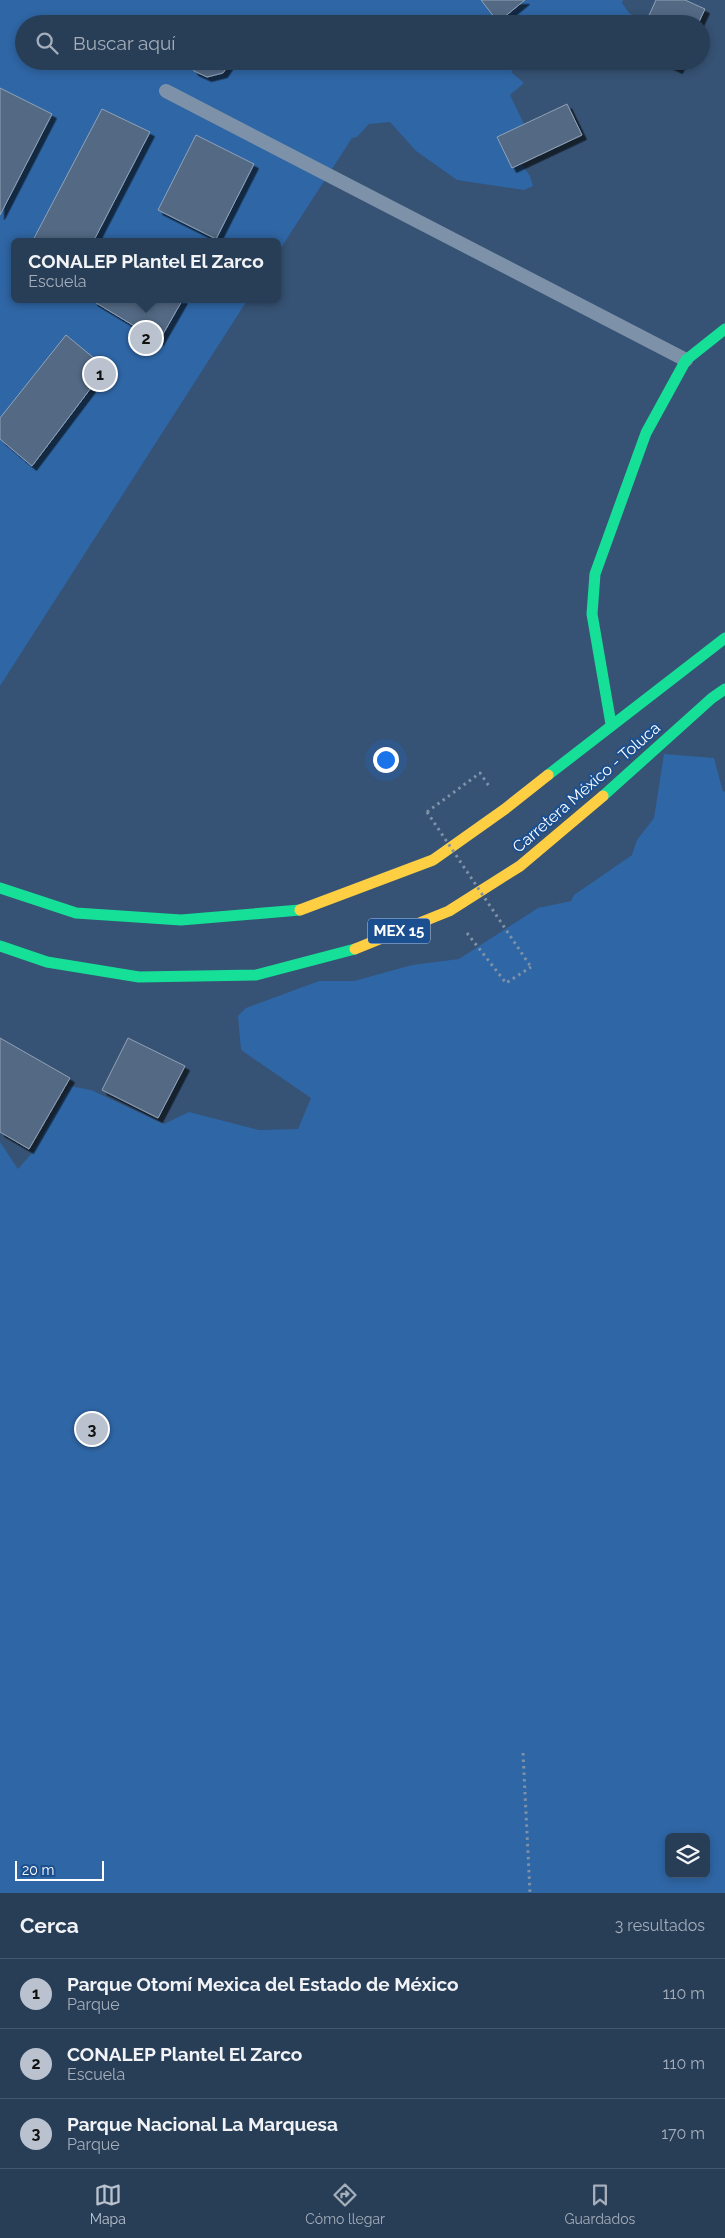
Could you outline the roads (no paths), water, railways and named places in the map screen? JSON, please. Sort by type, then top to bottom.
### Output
[{"type":"main road","points":[[611,724],[592,614],[595,574],[646,433],[686,360],[725,329]]},
{"type":"main road","name":"Carretera México - Toluca","points":[[0,888],[76,913],[181,920],[301,910],[433,860],[505,809],[611,724],[725,638]]},
{"type":"main road","name":"Carretera México - Toluca","points":[[0,946],[47,962],[139,977],[256,975],[346,953],[449,910],[520,866],[581,816],[712,698],[725,689]]},
{"type":"lane","points":[[166,92],[686,360]]},
{"type":"place","name":"CONALEP Plantel El Zarco","points":[[146,338]]},
{"type":"place","name":"Parque Otomí Mexica del Estado de México","points":[[100,374]]},
{"type":"place","name":"Parque Nacional La Marquesa","points":[[92,1429]]}]
